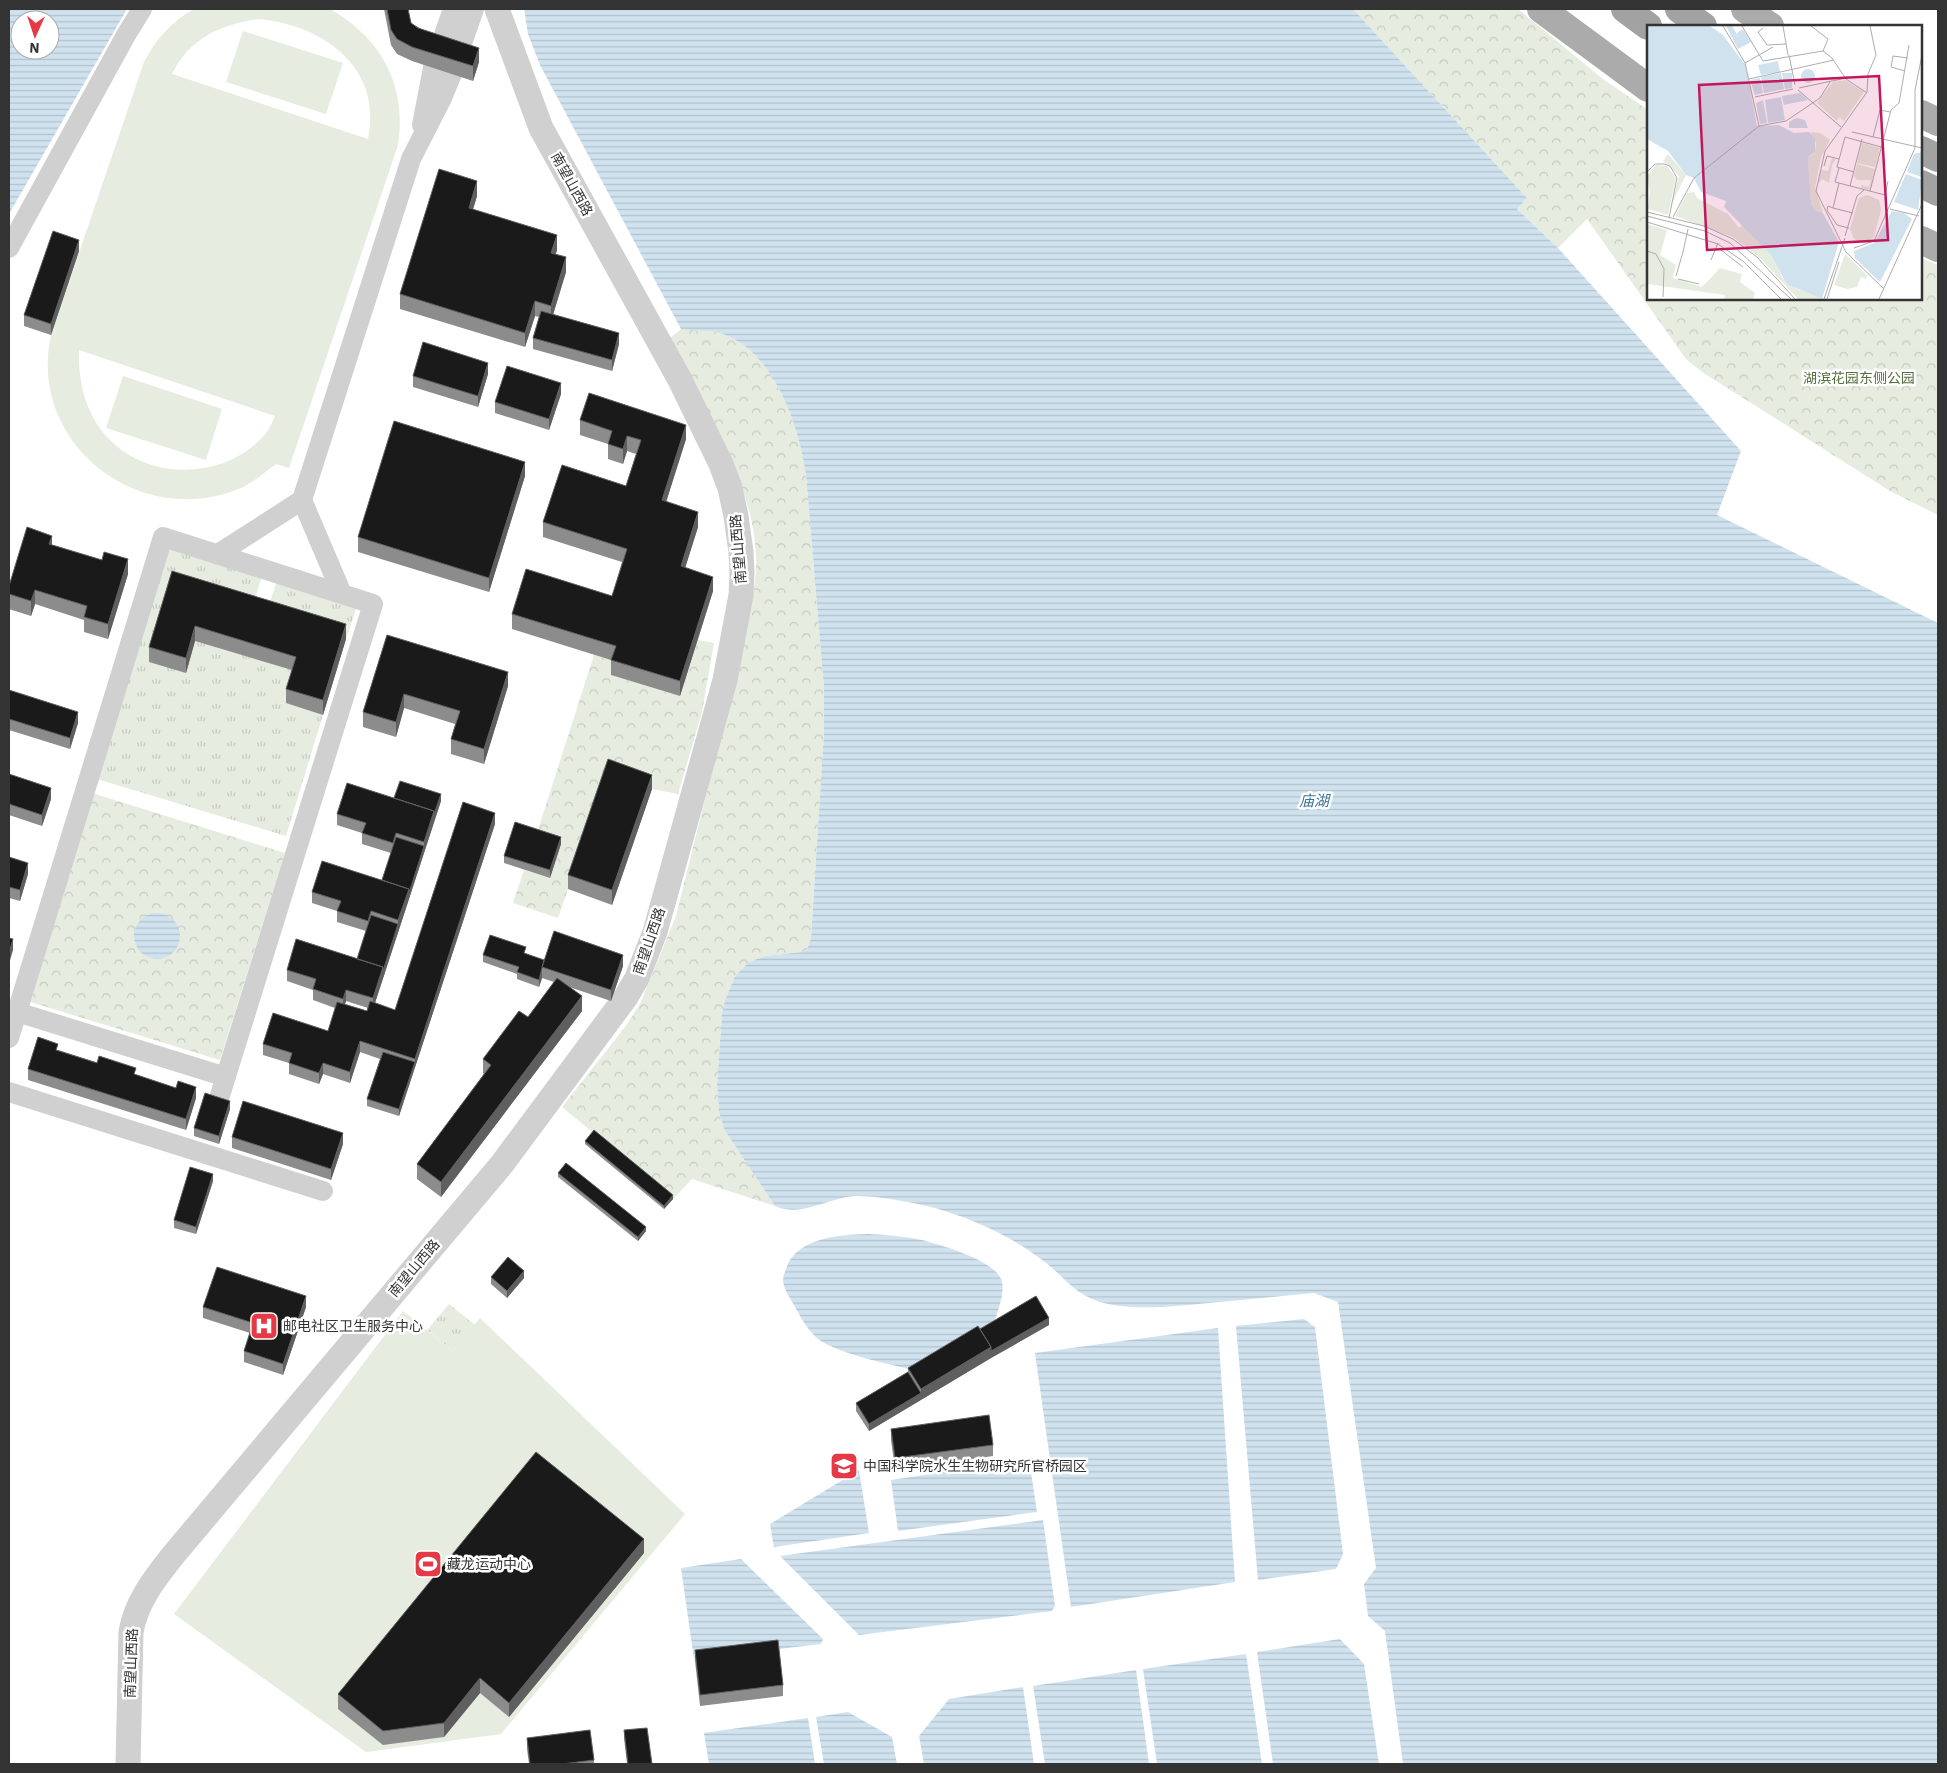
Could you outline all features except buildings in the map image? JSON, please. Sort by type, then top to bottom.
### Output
[{"type":"highway","points":[[1625,9],[1647,25]]},
{"type":"highway","points":[[1678,9],[1702,25]]},
{"type":"highway","points":[[1922,150],[1938,158]]},
{"type":"highway","points":[[1922,184],[1938,192]]},
{"type":"main road","points":[[1541,9],[1647,87]]},
{"type":"main road","points":[[1745,9],[1769,25]]},
{"type":"main road","points":[[1922,114],[1938,122]]},
{"type":"main road","points":[[1922,240],[1938,248]]},
{"type":"street","points":[[9,248],[142,9]]},
{"type":"street","points":[[446,62],[453,9]]},
{"type":"street","points":[[218,554],[302,500],[411,159],[419,144],[446,62],[474,9]]},
{"type":"street","name":"南望山西路","points":[[128,1764],[131,1632],[136,1612],[153,1582],[175,1553],[502,1164],[626,997],[637,978],[655,932],[727,671],[738,614],[742,572],[736,516],[730,488],[721,464],[680,380],[541,128],[497,9]]},
{"type":"street","points":[[302,500],[342,594]]},
{"type":"street","points":[[9,1038],[163,537],[218,554],[373,604],[217,1105]]},
{"type":"street","points":[[17,1012],[226,1077]]},
{"type":"street","points":[[9,1092],[204,1146],[323,1191]]},
{"type":"green space","points":[[194,9],[330,9],[364,34],[377,49],[387,66],[394,84],[400,123],[398,145],[289,468],[276,464],[241,488],[203,498],[165,498],[130,487],[99,468],[74,443],[56,411],[48,375],[51,335],[144,62],[165,32]],"holes":[[[258,19],[282,23],[305,30],[343,54],[357,71],[366,91],[370,113],[368,139],[172,74],[179,62],[197,42],[231,25]],[[79,350],[275,416],[266,433],[250,449],[231,460],[210,467],[189,470],[145,463],[126,453],[109,439],[94,420],[85,398],[79,363]]]},
{"type":"green space","name":"湖滨花园东侧公园","points":[[1353,9],[1518,9],[1603,79],[1647,109],[1647,300],[1922,300],[1922,258],[1938,265],[1938,515],[1890,491],[1702,372],[1686,359],[1587,219],[1558,248],[1517,209],[1527,198]]},
{"type":"green space","points":[[243,31],[343,63],[326,114],[226,82]]},
{"type":"green space","points":[[681,329],[723,334],[741,344],[757,357],[781,393],[790,414],[803,456],[806,475],[824,688],[824,732],[811,938],[807,949],[802,952],[765,956],[749,962],[735,976],[722,1013],[717,1084],[719,1112],[724,1129],[775,1206],[692,1179],[673,1199],[562,1107],[625,1027],[640,1004],[676,916],[746,634],[753,592],[756,567],[754,537],[748,508],[738,478],[726,449],[666,341]]},
{"type":"green space","points":[[123,376],[222,409],[206,460],[106,428]]},
{"type":"green space","points":[[168,548],[262,576],[252,609],[172,585],[186,673],[195,641],[296,671],[323,715],[286,836],[97,779]]},
{"type":"green space","points":[[277,581],[357,606],[346,639],[266,614]]},
{"type":"green space","points":[[698,640],[714,643],[702,712],[678,794],[652,789],[608,774],[558,918],[513,903],[524,870],[550,878],[561,845],[536,836],[594,655],[616,661],[611,675],[680,696]]},
{"type":"green space","points":[[92,793],[285,853],[220,1060],[27,1001]]},
{"type":"green space","points":[[449,1304],[475,1325],[453,1351],[427,1330]]},
{"type":"green space","name":"藏龙运动中心","points":[[403,1311],[453,1351],[480,1318],[685,1514],[501,1734],[366,1752],[174,1614]]},
{"type":"water","points":[[9,9],[127,9],[9,214]]},
{"type":"water","name":"庙湖","points":[[524,9],[1353,9],[1527,198],[1517,209],[1558,248],[1741,451],[1717,515],[1938,623],[1938,1764],[1403,1764],[1385,1631],[1368,1616],[1364,1584],[1376,1568],[1338,1302],[1314,1293],[1170,1306],[1134,1307],[1116,1305],[1100,1302],[1081,1293],[1045,1262],[1014,1241],[980,1224],[945,1211],[908,1202],[862,1196],[846,1197],[795,1210],[775,1206],[724,1129],[719,1112],[717,1084],[722,1013],[735,976],[749,962],[765,956],[802,952],[807,949],[811,938],[824,732],[824,688],[803,456],[790,414],[781,393],[757,357],[741,344],[723,334],[681,329],[540,65],[528,34]]},
{"type":"water","points":[[162,913],[174,919],[179,927],[179,945],[174,953],[166,958],[152,959],[140,953],[135,945],[134,931],[140,919],[148,914]]},
{"type":"water","points":[[868,1234],[922,1240],[968,1255],[990,1267],[998,1274],[1003,1287],[993,1328],[920,1372],[855,1355],[821,1341],[806,1325],[787,1293],[783,1280],[786,1269],[791,1258],[809,1244],[832,1237]]},
{"type":"water","points":[[1304,1319],[1315,1327],[1343,1554],[1336,1569],[1258,1580],[1236,1326]]},
{"type":"water","points":[[1218,1328],[1235,1582],[1071,1607],[1035,1353]]},
{"type":"water","points":[[1029,1459],[1037,1512],[898,1531],[891,1480]]},
{"type":"water","points":[[859,1470],[869,1533],[774,1547],[770,1524]]},
{"type":"water","points":[[1043,1520],[1055,1606],[1052,1611],[859,1635],[780,1556]]},
{"type":"water","points":[[741,1559],[823,1639],[821,1644],[694,1659],[681,1568]]},
{"type":"water","points":[[1340,1639],[1364,1664],[1379,1764],[1273,1764],[1257,1652]]},
{"type":"water","points":[[1246,1654],[1262,1764],[1157,1764],[1143,1669]]},
{"type":"water","points":[[1136,1670],[1149,1764],[1045,1764],[1033,1686]]},
{"type":"water","points":[[1023,1687],[1034,1764],[924,1764],[919,1736],[949,1699]]},
{"type":"water","points":[[848,1712],[892,1737],[897,1764],[824,1764],[816,1717]]},
{"type":"water","points":[[808,1718],[815,1764],[709,1764],[704,1733]]},
{"type":"place","name":"邮电社区卫生服务中心","points":[[264,1326]]},
{"type":"place","name":"中国科学院水生生物研究所官桥园区","points":[[844,1466]]},
{"type":"place","name":"藏龙运动中心","points":[[428,1564]]}]
